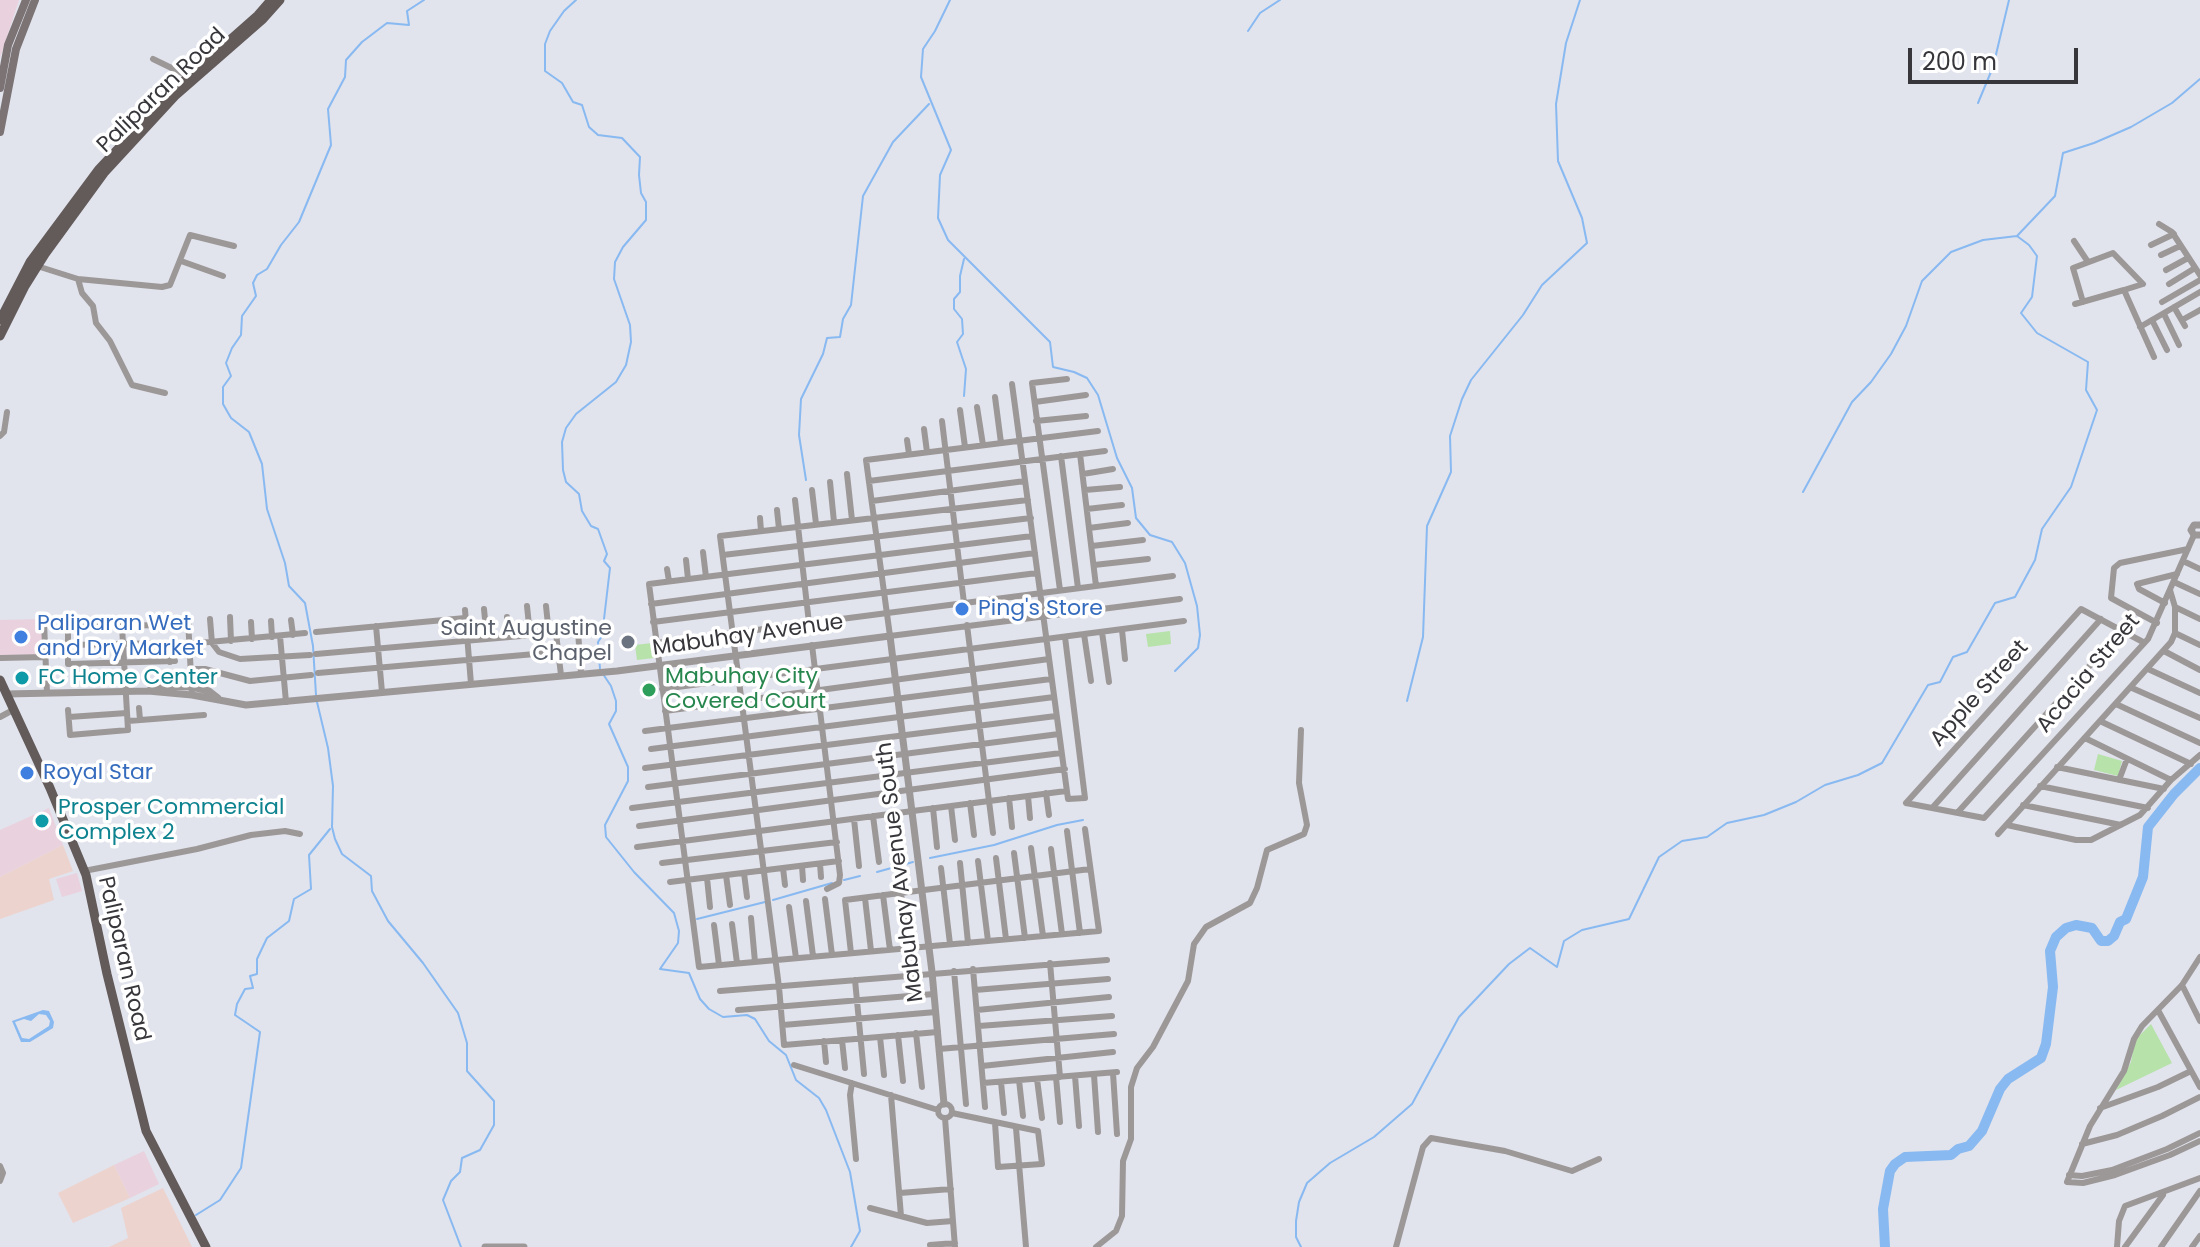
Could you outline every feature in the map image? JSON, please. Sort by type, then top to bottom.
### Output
[{"type":"main road","points":[[0,88],[8,45],[26,0]]},
{"type":"main road","points":[[0,132],[16,49],[35,0]]},
{"type":"main road","name":"Paliparan Road","points":[[0,320],[30,262],[99,169],[188,76],[271,0]]},
{"type":"main road","name":"Paliparan Road","points":[[0,336],[37,266],[104,173],[176,95],[263,19],[280,0]]},
{"type":"main road","name":"Paliparan Road","points":[[0,680],[84,871],[142,1118],[153,1147],[206,1247]]},
{"type":"street","points":[[153,59],[188,76]]},
{"type":"street","points":[[2159,224],[2174,234],[2200,278],[2162,302]]},
{"type":"street","points":[[2151,245],[2174,234]]},
{"type":"street","points":[[37,266],[78,279],[162,287],[170,285],[190,235],[234,246]]},
{"type":"street","points":[[2074,241],[2088,262]]},
{"type":"street","points":[[2161,255],[2180,246]]},
{"type":"street","points":[[2113,253],[2143,284],[2124,290],[2079,303],[2073,268],[2113,253]]},
{"type":"street","points":[[2166,270],[2188,258]]},
{"type":"street","points":[[181,261],[223,276]]},
{"type":"street","points":[[2169,284],[2195,268]]},
{"type":"street","points":[[78,279],[82,293],[93,306],[96,323],[110,341],[132,385],[165,393]]},
{"type":"street","points":[[2124,290],[2154,357]]},
{"type":"street","points":[[2140,327],[2200,292]]},
{"type":"street","points":[[2174,307],[2184,323],[2200,310]]},
{"type":"street","points":[[2164,314],[2179,345]]},
{"type":"street","points":[[2152,320],[2167,350]]},
{"type":"street","points":[[1060,590],[1032,383],[1067,379]]},
{"type":"street","points":[[1012,384],[1066,791],[1068,799],[1085,798],[1065,637]]},
{"type":"street","points":[[1035,402],[1086,395]]},
{"type":"street","points":[[995,397],[1001,443]]},
{"type":"street","points":[[977,407],[983,445]]},
{"type":"street","points":[[960,410],[965,447]]},
{"type":"street","points":[[0,436],[4,432],[7,412]]},
{"type":"street","points":[[1036,421],[1086,416]]},
{"type":"street","points":[[942,421],[964,603]]},
{"type":"street","points":[[924,429],[927,452]]},
{"type":"street","points":[[890,636],[866,460],[1098,431]]},
{"type":"street","points":[[907,440],[909,454]]},
{"type":"street","points":[[869,481],[1105,451]]},
{"type":"street","points":[[1080,454],[1096,586]]},
{"type":"street","points":[[1061,456],[1078,588]]},
{"type":"street","points":[[1083,474],[1113,469]]},
{"type":"street","points":[[847,474],[852,520]]},
{"type":"street","points":[[872,501],[1025,481]]},
{"type":"street","points":[[830,482],[834,522]]},
{"type":"street","points":[[1085,490],[1120,487]]},
{"type":"street","points":[[812,490],[816,524]]},
{"type":"street","points":[[795,500],[809,623]]},
{"type":"street","points":[[938,1032],[784,1045],[776,960],[720,536],[1028,500]]},
{"type":"street","points":[[1087,509],[1122,505]]},
{"type":"street","points":[[777,510],[779,529]]},
{"type":"street","points":[[760,518],[761,531]]},
{"type":"street","points":[[723,555],[1031,518]]},
{"type":"street","points":[[1089,528],[1128,523]]},
{"type":"street","points":[[2200,525],[2191,528],[2200,543]]},
{"type":"street","points":[[1032,536],[649,584],[699,967],[1099,931],[1085,829]]},
{"type":"street","name":"Acacia Street","points":[[1958,812],[1984,818],[2143,642],[2157,623],[2195,537]]},
{"type":"street","points":[[1092,546],[1143,540]]},
{"type":"street","points":[[2157,623],[2111,598],[2114,568],[2120,563],[2188,549]]},
{"type":"street","points":[[703,552],[706,577]]},
{"type":"street","points":[[651,604],[1035,553]]},
{"type":"street","points":[[1094,565],[1148,559]]},
{"type":"street","points":[[686,560],[688,579]]},
{"type":"street","points":[[2183,561],[2200,569]]},
{"type":"street","points":[[667,569],[669,581]]},
{"type":"street","points":[[653,622],[1037,573]]},
{"type":"street","points":[[656,643],[1173,576]]},
{"type":"street","points":[[2165,603],[2139,589],[2137,584],[2175,578],[2200,594]]},
{"type":"street","points":[[1998,834],[2164,651],[2175,633],[2175,607],[2170,590]]},
{"type":"street","name":"Mabuhay Avenue","points":[[6,694],[191,691],[246,705],[286,702],[617,671],[1180,599]]},
{"type":"street","points":[[527,606],[530,635]]},
{"type":"street","points":[[546,606],[561,675]]},
{"type":"street","points":[[2175,607],[2200,619]]},
{"type":"street","points":[[484,609],[487,639]]},
{"type":"street","name":"Apple Street","points":[[1933,807],[1906,803],[2081,609],[2101,619]]},
{"type":"street","points":[[316,632],[465,614],[471,684]]},
{"type":"street","points":[[230,617],[231,641]]},
{"type":"street","points":[[507,617],[508,637]]},
{"type":"street","points":[[188,619],[191,691]]},
{"type":"street","points":[[210,619],[212,643],[219,652],[240,659],[578,631],[581,673]]},
{"type":"street","points":[[1933,807],[2101,619],[2143,642]]},
{"type":"street","points":[[291,620],[293,635]]},
{"type":"street","points":[[271,621],[272,637]]},
{"type":"street","points":[[662,689],[1184,621]]},
{"type":"street","points":[[44,622],[47,693]]},
{"type":"street","points":[[251,622],[252,639]]},
{"type":"street","points":[[68,645],[169,643],[172,662],[68,664],[68,645],[68,627],[161,625]]},
{"type":"street","points":[[967,625],[993,833]]},
{"type":"street","points":[[122,626],[128,730],[70,735],[68,714],[127,713]]},
{"type":"street","points":[[376,626],[382,692]]},
{"type":"street","points":[[1122,630],[1125,659]]},
{"type":"street","points":[[1933,807],[1958,812],[2122,630]]},
{"type":"street","points":[[1102,632],[1109,682]]},
{"type":"street","points":[[188,644],[305,633]]},
{"type":"street","points":[[2175,633],[2200,645]]},
{"type":"street","points":[[1084,634],[1091,681]]},
{"type":"street","points":[[280,636],[286,702]]},
{"type":"street","name":"Mabuhay Avenue South","points":[[890,636],[932,972],[941,1107]]},
{"type":"street","points":[[812,645],[839,861],[840,879],[827,889]]},
{"type":"street","points":[[2164,651],[2200,670]]},
{"type":"street","points":[[190,669],[205,669],[250,681],[558,652]]},
{"type":"street","points":[[0,658],[45,657]]},
{"type":"street","points":[[665,711],[1049,659]]},
{"type":"street","points":[[2148,669],[2200,693]]},
{"type":"street","points":[[645,731],[1051,679]]},
{"type":"street","points":[[2132,688],[2200,718]]},
{"type":"street","points":[[651,749],[1054,697]]},
{"type":"street","points":[[2116,704],[2200,743]]},
{"type":"street","points":[[139,708],[140,720]]},
{"type":"street","points":[[0,717],[13,710]]},
{"type":"street","points":[[128,721],[204,715]]},
{"type":"street","points":[[645,768],[1056,716]]},
{"type":"street","points":[[2102,722],[2191,764]]},
{"type":"street","points":[[1096,1247],[1116,1231],[1122,1216],[1123,1161],[1131,1139],[1131,1087],[1188,981],[1194,944],[1206,927],[1250,903],[1267,850],[1304,834],[1307,825],[1299,783],[1301,730]]},
{"type":"street","points":[[648,787],[1059,734]]},
{"type":"street","points":[[2085,738],[2171,780]]},
{"type":"street","points":[[632,808],[1061,753]]},
{"type":"street","points":[[2007,825],[2086,841],[2148,808],[2171,780],[2200,755]]},
{"type":"street","points":[[2119,780],[2127,759]]},
{"type":"street","points":[[2057,767],[2164,789]]},
{"type":"street","points":[[639,826],[1065,769]]},
{"type":"street","points":[[2040,786],[2148,808]]},
{"type":"street","points":[[637,847],[1066,791]]},
{"type":"street","points":[[1046,793],[1049,815]]},
{"type":"street","points":[[1028,796],[1030,818]]},
{"type":"street","points":[[1009,798],[1012,827]]},
{"type":"street","points":[[970,803],[974,835]]},
{"type":"street","points":[[2023,805],[2121,825]]},
{"type":"street","points":[[951,806],[955,840]]},
{"type":"street","points":[[933,808],[937,847]]},
{"type":"street","points":[[891,814],[895,852]]},
{"type":"street","points":[[873,816],[879,862]]},
{"type":"street","points":[[854,819],[859,866]]},
{"type":"street","points":[[84,871],[251,835],[285,831],[300,834]]},
{"type":"street","points":[[1067,831],[1080,933]]},
{"type":"street","points":[[662,863],[837,842]]},
{"type":"street","points":[[1031,848],[1043,936]]},
{"type":"street","points":[[1051,849],[1062,934]]},
{"type":"street","points":[[1014,853],[1025,938]]},
{"type":"street","points":[[996,858],[1006,939]]},
{"type":"street","points":[[670,882],[839,861]]},
{"type":"street","points":[[978,861],[988,941]]},
{"type":"street","points":[[960,863],[968,943]]},
{"type":"street","points":[[820,864],[821,877]]},
{"type":"street","points":[[802,866],[803,880]]},
{"type":"street","points":[[783,868],[785,885]]},
{"type":"street","points":[[941,868],[950,944]]},
{"type":"street","points":[[851,953],[845,900],[1090,869]]},
{"type":"street","points":[[744,873],[747,897]]},
{"type":"street","points":[[726,875],[730,905]]},
{"type":"street","points":[[707,878],[710,907]]},
{"type":"street","points":[[899,878],[908,948]]},
{"type":"street","points":[[883,895],[890,950]]},
{"type":"street","points":[[865,898],[871,951]]},
{"type":"street","points":[[825,899],[832,955]]},
{"type":"street","points":[[806,901],[813,956]]},
{"type":"street","points":[[789,907],[796,958]]},
{"type":"street","points":[[751,918],[755,962]]},
{"type":"street","points":[[732,924],[737,963]]},
{"type":"street","points":[[714,925],[719,965]]},
{"type":"street","points":[[2200,957],[2182,985],[2142,1026],[2134,1039],[2124,1071],[2100,1108],[2067,1182],[2097,1180],[2142,1166],[2200,1141]]},
{"type":"street","points":[[720,991],[1107,960]]},
{"type":"street","points":[[1050,963],[1060,1122]]},
{"type":"street","points":[[973,969],[985,1107]]},
{"type":"street","points":[[954,971],[966,1104]]},
{"type":"street","points":[[975,990],[1108,979]]},
{"type":"street","points":[[855,980],[864,1074]]},
{"type":"street","points":[[2182,985],[2200,1021]]},
{"type":"street","points":[[738,1010],[934,994]]},
{"type":"street","points":[[977,1010],[1109,997]]},
{"type":"street","points":[[783,1025],[936,1012]]},
{"type":"street","points":[[2159,1012],[2200,1087]]},
{"type":"street","points":[[979,1026],[1112,1016]]},
{"type":"street","points":[[916,1033],[922,1087]]},
{"type":"street","points":[[939,1049],[1114,1034]]},
{"type":"street","points":[[898,1035],[903,1081]]},
{"type":"street","points":[[880,1037],[884,1075]]},
{"type":"street","points":[[842,1040],[845,1068]]},
{"type":"street","points":[[824,1041],[826,1062]]},
{"type":"street","points":[[982,1066],[1113,1052]]},
{"type":"street","points":[[794,1065],[891,1095],[941,1107],[950,1106],[955,1245],[930,1245]]},
{"type":"street","points":[[2100,1108],[2191,1071]]},
{"type":"street","points":[[983,1083],[1115,1073],[1117,1134]]},
{"type":"street","points":[[1094,1075],[1098,1132]]},
{"type":"street","points":[[1075,1076],[1079,1126]]},
{"type":"street","points":[[1037,1079],[1042,1118]]},
{"type":"street","points":[[1019,1080],[1023,1116]]},
{"type":"street","points":[[1001,1082],[1004,1113]]},
{"type":"street","points":[[852,1083],[850,1095],[856,1159]]},
{"type":"street","points":[[891,1095],[901,1216]]},
{"type":"street","points":[[2082,1144],[2117,1135],[2200,1097]]},
{"type":"street","points":[[941,1107],[940,1115],[948,1115],[995,1123],[1016,1128],[1038,1131],[1042,1164],[998,1167],[995,1123]]},
{"type":"street","points":[[1016,1128],[1026,1247]]},
{"type":"street","points":[[2069,1175],[2112,1170],[2200,1133]]},
{"type":"street","points":[[1396,1247],[1423,1147],[1431,1138],[1505,1151],[1566,1170],[1582,1168],[1599,1159]]},
{"type":"street","points":[[0,1166],[3,1173],[0,1181]]},
{"type":"street","points":[[2117,1247],[2125,1206],[2200,1178]]},
{"type":"street","points":[[900,1193],[951,1189]]},
{"type":"street","points":[[2161,1247],[2200,1191]]},
{"type":"street","points":[[2125,1247],[2164,1193]]},
{"type":"street","points":[[870,1208],[927,1223],[953,1221]]},
{"type":"street","points":[[2192,1247],[2200,1236]]},
{"type":"street","points":[[485,1247],[524,1247]]},
{"type":"shaded area","points":[[0,0],[19,0],[0,58]]},
{"type":"shaded area","name":"Paliparan Wet and Dry Market","points":[[42,619],[43,655],[0,655],[0,620]]},
{"type":"shaded area","points":[[49,808],[63,845],[0,877],[0,830]]},
{"type":"shaded area","points":[[63,845],[73,871],[49,879],[54,900],[0,919],[0,877]]},
{"type":"shaded area","points":[[77,873],[82,891],[62,897],[56,879]]},
{"type":"shaded area","points":[[144,1151],[159,1184],[130,1198],[114,1165]]},
{"type":"shaded area","points":[[114,1165],[130,1198],[73,1223],[58,1193]]},
{"type":"shaded area","points":[[163,1188],[192,1247],[109,1247],[128,1238],[121,1208]]},
{"type":"green space","points":[[1170,631],[1171,644],[1148,647],[1146,634]]},
{"type":"green space","points":[[652,643],[654,658],[637,660],[635,645]]},
{"type":"green space","points":[[2098,754],[2122,761],[2118,776],[2094,770]]},
{"type":"green space","points":[[2151,1024],[2172,1063],[2116,1090],[2131,1062],[2135,1040]]},
{"type":"water","points":[[43,1010],[49,1011],[54,1022],[53,1028],[30,1042],[21,1042],[12,1021]],"holes":[[[39,1014],[46,1015],[49,1026],[29,1039],[22,1038],[15,1022],[24,1019],[31,1021]]]},
{"type":"waterway","points":[[316,695],[313,646],[305,603],[289,586],[285,563],[267,509],[262,464],[249,432],[231,418],[223,404],[223,387],[231,376],[226,363],[241,335],[242,316],[256,296],[253,283],[257,275],[267,269],[299,222],[331,145],[328,109],[345,77],[346,60],[362,42],[387,23],[409,25],[407,11],[424,0]]},
{"type":"waterway","points":[[576,0],[550,31],[545,44],[545,71],[562,83],[573,102],[582,105],[589,127],[598,135],[622,138],[640,157],[641,193],[646,202],[646,220],[623,247],[615,262],[614,279],[630,325],[631,342],[626,365],[616,382],[576,414],[566,428],[562,442],[566,482],[579,494],[582,511],[591,526],[598,529],[607,554],[604,561],[610,568],[602,636],[598,642],[600,669]]},
{"type":"waterway","points":[[950,0],[923,49],[921,77],[951,150],[940,175],[938,218],[948,240],[1050,342],[1053,367],[1087,378],[1098,395],[1117,458],[1132,488],[1136,518],[1150,535],[1172,542],[1185,563],[1197,606],[1198,648],[1175,671]]},
{"type":"waterway","points":[[1248,31],[1260,13],[1280,0]]},
{"type":"waterway","points":[[1407,701],[1423,637],[1427,526],[1451,472],[1450,436],[1462,399],[1471,380],[1523,315],[1542,285],[1587,243],[1582,218],[1558,161],[1556,104],[1566,43],[1580,0]]},
{"type":"waterway","points":[[1978,103],[1993,67],[2009,0]]},
{"type":"waterway","points":[[1803,492],[1852,402],[1891,354],[1906,326],[1922,281],[1951,252],[1983,240],[2017,236],[2055,196],[2063,153],[2131,127],[2172,103],[2200,79]]},
{"type":"waterway","points":[[806,480],[799,435],[801,399],[823,354],[827,338],[840,337],[843,319],[851,305],[863,196],[893,142],[929,104]]},
{"type":"waterway","points":[[1301,1247],[1296,1237],[1296,1221],[1299,1202],[1307,1183],[1330,1163],[1374,1137],[1412,1104],[1459,1017],[1509,964],[1530,948],[1557,967],[1564,941],[1582,930],[1629,919],[1659,857],[1682,841],[1707,837],[1727,823],[1764,815],[1796,802],[1825,785],[1858,775],[1882,763],[1928,685],[1940,682],[1953,657],[1967,652],[1995,603],[2015,597],[2035,560],[2042,529],[2071,487],[2097,410],[2086,390],[2088,362],[2037,333],[2021,313],[2032,297],[2037,256],[2017,236]]},
{"type":"waterway","points":[[964,259],[960,292],[954,299],[954,309],[962,319],[963,334],[957,342],[966,369],[964,396]]},
{"type":"waterway","points":[[603,674],[616,701],[616,711],[609,724],[628,767],[628,781],[605,825],[606,837],[634,872],[674,913],[679,931],[678,943],[660,969],[689,973],[700,999],[723,1017],[747,1015],[755,1019],[769,1041],[786,1055],[796,1080],[819,1098],[850,1172],[860,1231],[851,1247]]},
{"type":"waterway","points":[[317,702],[333,786],[332,827],[335,839],[342,854],[371,876],[372,891],[388,921],[423,963],[458,1013],[467,1043],[467,1071],[494,1101],[494,1125],[480,1150],[462,1158],[460,1172],[451,1181],[443,1200],[461,1247]]},
{"type":"waterway","points":[[1885,1247],[1883,1209],[1890,1171],[1905,1157],[1951,1155],[1969,1146],[1982,1131],[2000,1089],[2008,1079],[2041,1058],[2046,1044],[2053,987],[2050,951],[2056,937],[2066,928],[2076,925],[2092,928],[2101,941],[2108,941],[2114,936],[2120,922],[2126,919],[2143,877],[2148,827],[2200,768]]},
{"type":"waterway","points":[[930,858],[994,845],[1083,820]]},
{"type":"waterway","points":[[196,1215],[220,1200],[241,1168],[260,1032],[235,1015],[237,1004],[245,989],[253,988],[250,976],[257,974],[257,959],[267,938],[289,921],[294,899],[311,889],[309,855],[330,829]]},
{"type":"waterway","points":[[877,872],[913,862]]},
{"type":"waterway","points":[[844,880],[860,876]]},
{"type":"waterway","points":[[773,900],[832,883]]},
{"type":"waterway","points":[[697,919],[765,902]]},
{"type":"place","name":"Ping's Store","points":[[962,609]]},
{"type":"place","name":"Paliparan Wet and Dry Market","points":[[21,637]]},
{"type":"place","name":"Saint Augustine Chapel","points":[[628,642]]},
{"type":"place","name":"FC Home Center","points":[[22,678]]},
{"type":"place","name":"Mabuhay City Covered Court","points":[[649,690]]},
{"type":"place","name":"Royal Star","points":[[27,773]]},
{"type":"place","name":"Prosper Commercial Complex 2","points":[[42,821]]}]
